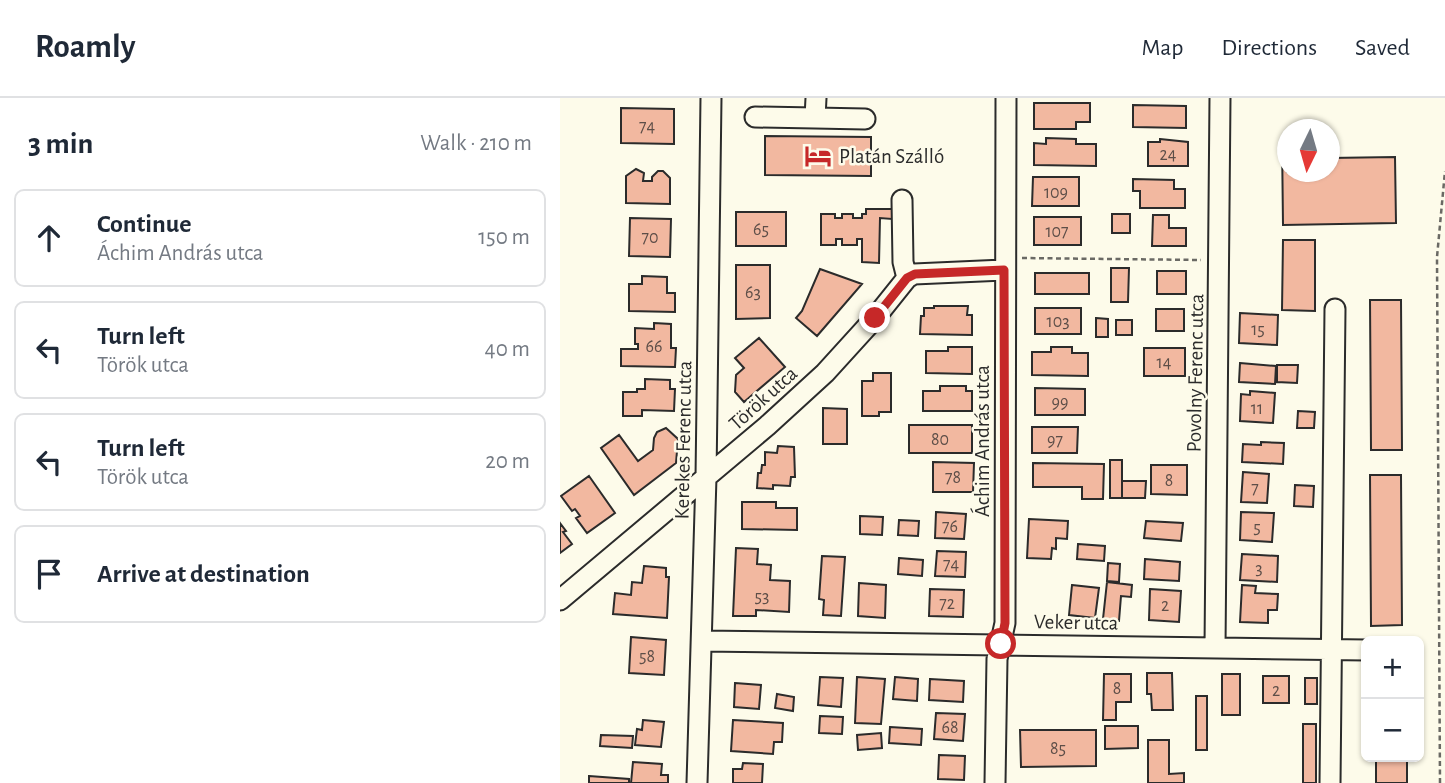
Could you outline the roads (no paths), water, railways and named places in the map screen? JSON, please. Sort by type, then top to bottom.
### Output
[{"type":"street","name":"Kerekes Ferenc utca","points":[[697,783],[706,477],[711,98]]},
{"type":"street","name":"Áchim András utca","points":[[995,783],[997,659],[1005,623],[1006,98]]},
{"type":"street","name":"Povolny Ferenc utca","points":[[1215,648],[1220,98]]},
{"type":"street","points":[[755,117],[815,108],[865,119]]},
{"type":"street","points":[[902,200],[903,262],[907,278],[915,274],[1005,264]]},
{"type":"street","name":"Török utca","points":[[560,600],[597,572],[768,426],[825,373],[907,278]]},
{"type":"street","points":[[1330,783],[1335,309]]},
{"type":"street","name":"Veker utca","points":[[702,641],[1361,650]]},
{"type":"place","name":"Platán Szálló","points":[[818,156]]}]
